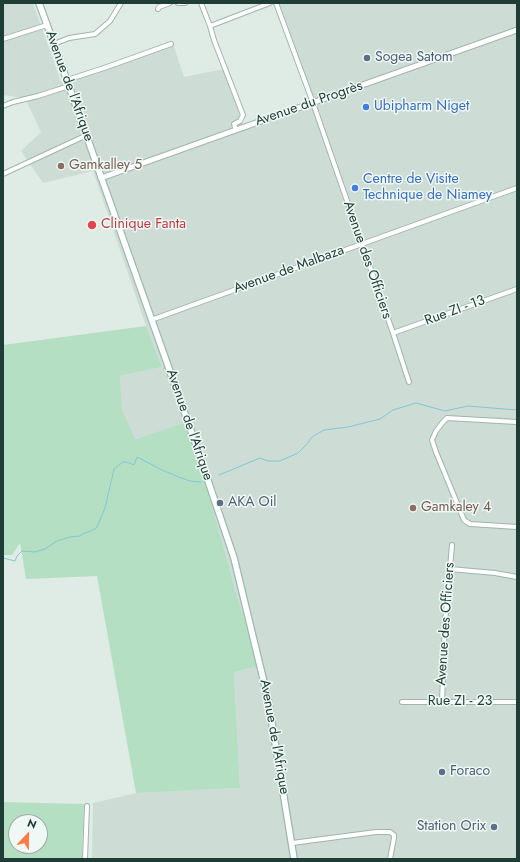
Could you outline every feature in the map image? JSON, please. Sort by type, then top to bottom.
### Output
[{"type":"main road","name":"Avenue de l'Afrique","points":[[39,3],[205,471],[234,558],[268,699],[294,859]]},
{"type":"street","points":[[54,44],[69,38],[95,34],[110,21],[121,3]]},
{"type":"street","points":[[158,8],[170,3]]},
{"type":"street","points":[[178,3],[185,3]]},
{"type":"street","points":[[201,3],[243,115],[240,122],[234,124],[236,130]]},
{"type":"street","points":[[210,26],[270,3]]},
{"type":"street","name":"Avenue des Officiers","points":[[276,3],[313,103],[409,382]]},
{"type":"street","points":[[3,39],[47,25]]},
{"type":"street","name":"Avenue du Progrès","points":[[101,178],[517,30]]},
{"type":"street","points":[[3,106],[38,96],[107,67],[171,44]]},
{"type":"street","points":[[3,174],[86,135]]},
{"type":"street","name":"Avenue de Malbaza","points":[[151,320],[517,188]]},
{"type":"street","name":"Rue ZI - 13","points":[[393,333],[517,289]]},
{"type":"street","points":[[517,422],[447,418],[442,422],[432,440],[464,520],[475,525],[517,528]]},
{"type":"street","name":"Avenue des Officiers","points":[[442,702],[452,545]]},
{"type":"street","points":[[450,570],[495,573],[517,577]]},
{"type":"street","name":"Rue ZI - 23","points":[[402,702],[517,702]]},
{"type":"street","points":[[85,859],[86,806]]},
{"type":"street","points":[[292,843],[376,832],[390,832],[394,835],[390,859]]},
{"type":"shaded area","points":[[3,3],[33,3],[61,82],[173,44],[184,77],[224,69],[243,126],[314,102],[278,3],[517,3],[517,859],[92,859],[93,803],[136,793],[240,788],[234,672],[259,666],[235,589],[209,495],[184,424],[134,439],[121,410],[120,376],[162,367],[146,326],[93,171],[43,183],[21,151],[41,132],[25,98],[3,95]]},
{"type":"green space","points":[[146,326],[162,367],[120,376],[122,410],[135,439],[184,423],[209,495],[235,589],[259,666],[234,672],[240,788],[136,793],[97,576],[26,579],[20,543],[12,555],[3,555],[3,345]]},
{"type":"green space","points":[[3,802],[84,804],[82,859],[3,859]]},
{"type":"waterway","points":[[219,475],[260,458],[268,461],[280,461],[298,453],[312,437],[324,430],[348,427],[380,419],[393,410],[416,403],[445,411],[468,406],[517,410]]},
{"type":"waterway","points":[[3,558],[15,561],[17,556],[22,551],[35,552],[45,549],[57,541],[80,536],[95,529],[105,508],[114,469],[123,462],[134,465],[137,457],[179,477],[190,481],[201,482]]},
{"type":"place","name":"Sogea Satom","points":[[367,58]]},
{"type":"place","name":"Ubipharm Niget","points":[[366,107]]},
{"type":"place","name":"Gamkalley 5","points":[[61,166]]},
{"type":"place","name":"Centre de Visite Technique de Niamey","points":[[355,188]]},
{"type":"place","name":"Clinique Fanta","points":[[92,225]]},
{"type":"place","name":"AKA Oil","points":[[220,503]]},
{"type":"place","name":"Gamkaley 4","points":[[413,508]]},
{"type":"place","name":"Foraco","points":[[442,772]]},
{"type":"place","name":"Station Orix","points":[[494,827]]}]
